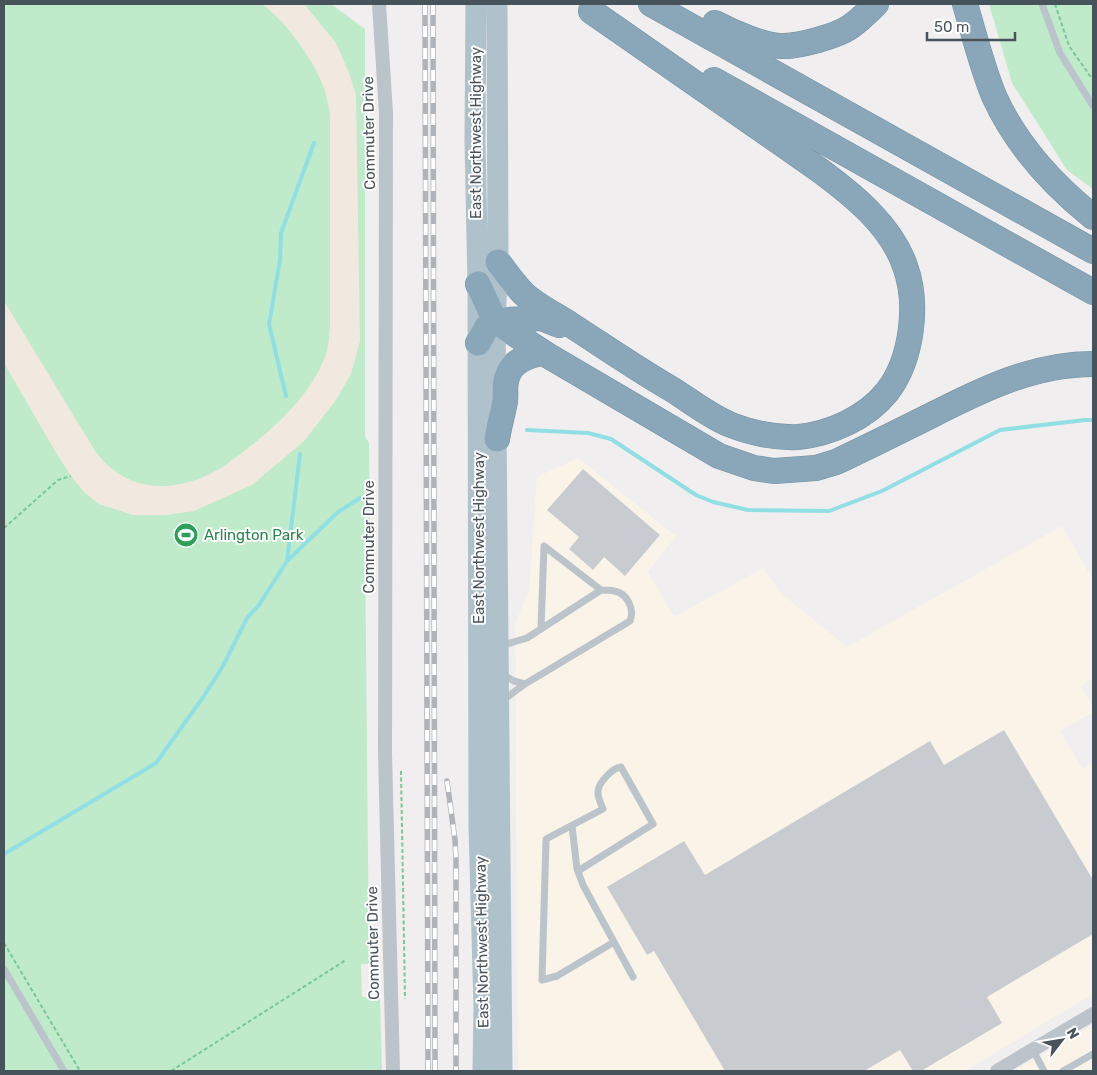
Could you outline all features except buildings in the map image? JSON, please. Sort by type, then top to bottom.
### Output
[{"type":"highway","points":[[651,4],[1093,251]]},
{"type":"highway","points":[[679,4],[733,32],[782,46],[802,45],[849,28],[876,4]]},
{"type":"highway","points":[[965,4],[994,95],[1009,124],[1029,154],[1051,180],[1093,217]]},
{"type":"highway","points":[[498,262],[525,295],[601,346],[729,424],[753,433],[796,437],[815,435],[832,430],[854,419],[887,392],[898,373],[906,350],[912,328],[912,307],[905,265],[889,235],[846,189],[585,7]]},
{"type":"highway","points":[[585,7],[1093,292]]},
{"type":"highway","points":[[478,284],[495,321],[543,353],[719,456],[754,468],[774,471],[816,468],[836,462],[1002,381],[1032,372],[1093,364]]},
{"type":"highway","points":[[478,342],[487,327],[495,321],[541,318],[601,346]]},
{"type":"highway","points":[[497,439],[506,398],[506,378],[511,367],[531,355],[543,353]]},
{"type":"main road","name":"East Northwest Highway","points":[[476,4],[475,142],[478,342],[489,640],[499,671],[502,1071]]},
{"type":"main road","name":"East Northwest Highway","points":[[483,1071],[484,1006],[479,827],[497,439],[495,321],[498,262],[496,4]]},
{"type":"street","name":"Commuter Drive","points":[[379,4],[386,113],[385,754],[392,1071]]},
{"type":"street","points":[[997,1071],[1093,1014]]},
{"type":"lane","points":[[1042,4],[1060,53],[1093,106]]},
{"type":"lane","points":[[499,703],[525,684],[630,620],[632,607],[625,597],[616,591],[601,590],[544,546],[542,629]]},
{"type":"lane","points":[[489,640],[507,644],[527,638],[601,590]]},
{"type":"lane","points":[[499,671],[506,678],[525,684]]},
{"type":"lane","points":[[578,871],[653,824],[620,767],[611,772],[598,788],[603,809],[546,839],[542,980],[557,976],[614,942]]},
{"type":"lane","points":[[572,826],[578,871],[583,885],[633,977]]},
{"type":"lane","points":[[4,970],[64,1071]]},
{"type":"lane","points":[[1032,1050],[1044,1071]]},
{"type":"lane","points":[[1063,1071],[1093,1054]]},
{"type":"path","points":[[1055,4],[1069,46],[1093,80]]},
{"type":"path","points":[[4,528],[58,480],[71,476]]},
{"type":"path","points":[[400,771],[405,1006]]},
{"type":"path","points":[[4,943],[80,1071]]},
{"type":"path","points":[[171,1071],[346,960]]},
{"type":"shaded area","points":[[578,458],[676,536],[648,572],[674,617],[763,568],[782,594],[847,647],[1062,526],[1093,580],[1093,678],[1081,686],[1093,708],[1093,712],[1060,731],[1083,769],[1093,763],[1093,994],[965,1071],[518,1071],[515,624],[529,590],[537,477]]},
{"type":"shaded area","points":[[1093,1025],[1093,1071],[1014,1071]]},
{"type":"green space","name":"Arlington Park","points":[[4,4],[331,4],[365,29],[365,436],[369,443],[370,532],[365,538],[369,964],[361,964],[362,997],[380,997],[382,1071],[4,1071]]},
{"type":"green space","points":[[989,4],[1093,4],[1093,189],[1067,170],[1012,83]]},
{"type":"sand","points":[[262,4],[304,4],[336,43],[356,95],[360,341],[351,374],[336,400],[304,441],[252,485],[194,511],[166,515],[133,515],[99,504],[84,492],[55,451],[4,363],[4,301],[95,451],[117,473],[129,480],[142,484],[171,486],[215,472],[274,426],[305,393],[320,368],[329,341],[330,114],[325,91],[315,68],[299,43],[281,21]]},
{"type":"waterway","points":[[286,396],[269,324],[280,260],[281,233],[314,143]]},
{"type":"waterway","points":[[527,430],[588,433],[611,439],[696,495],[713,502],[748,510],[829,511],[882,491],[1000,430],[1093,420]]},
{"type":"waterway","points":[[287,561],[300,454]]},
{"type":"waterway","points":[[4,854],[156,763],[204,696],[223,666],[247,618],[259,605],[287,561],[338,512],[360,498]]},
{"type":"railway","points":[[425,4],[428,1071]]},
{"type":"railway","points":[[433,4],[435,1071]]},
{"type":"railway","points":[[447,781],[456,860],[456,1071]]},
{"type":"place","name":"Arlington Park","points":[[186,535]]}]
